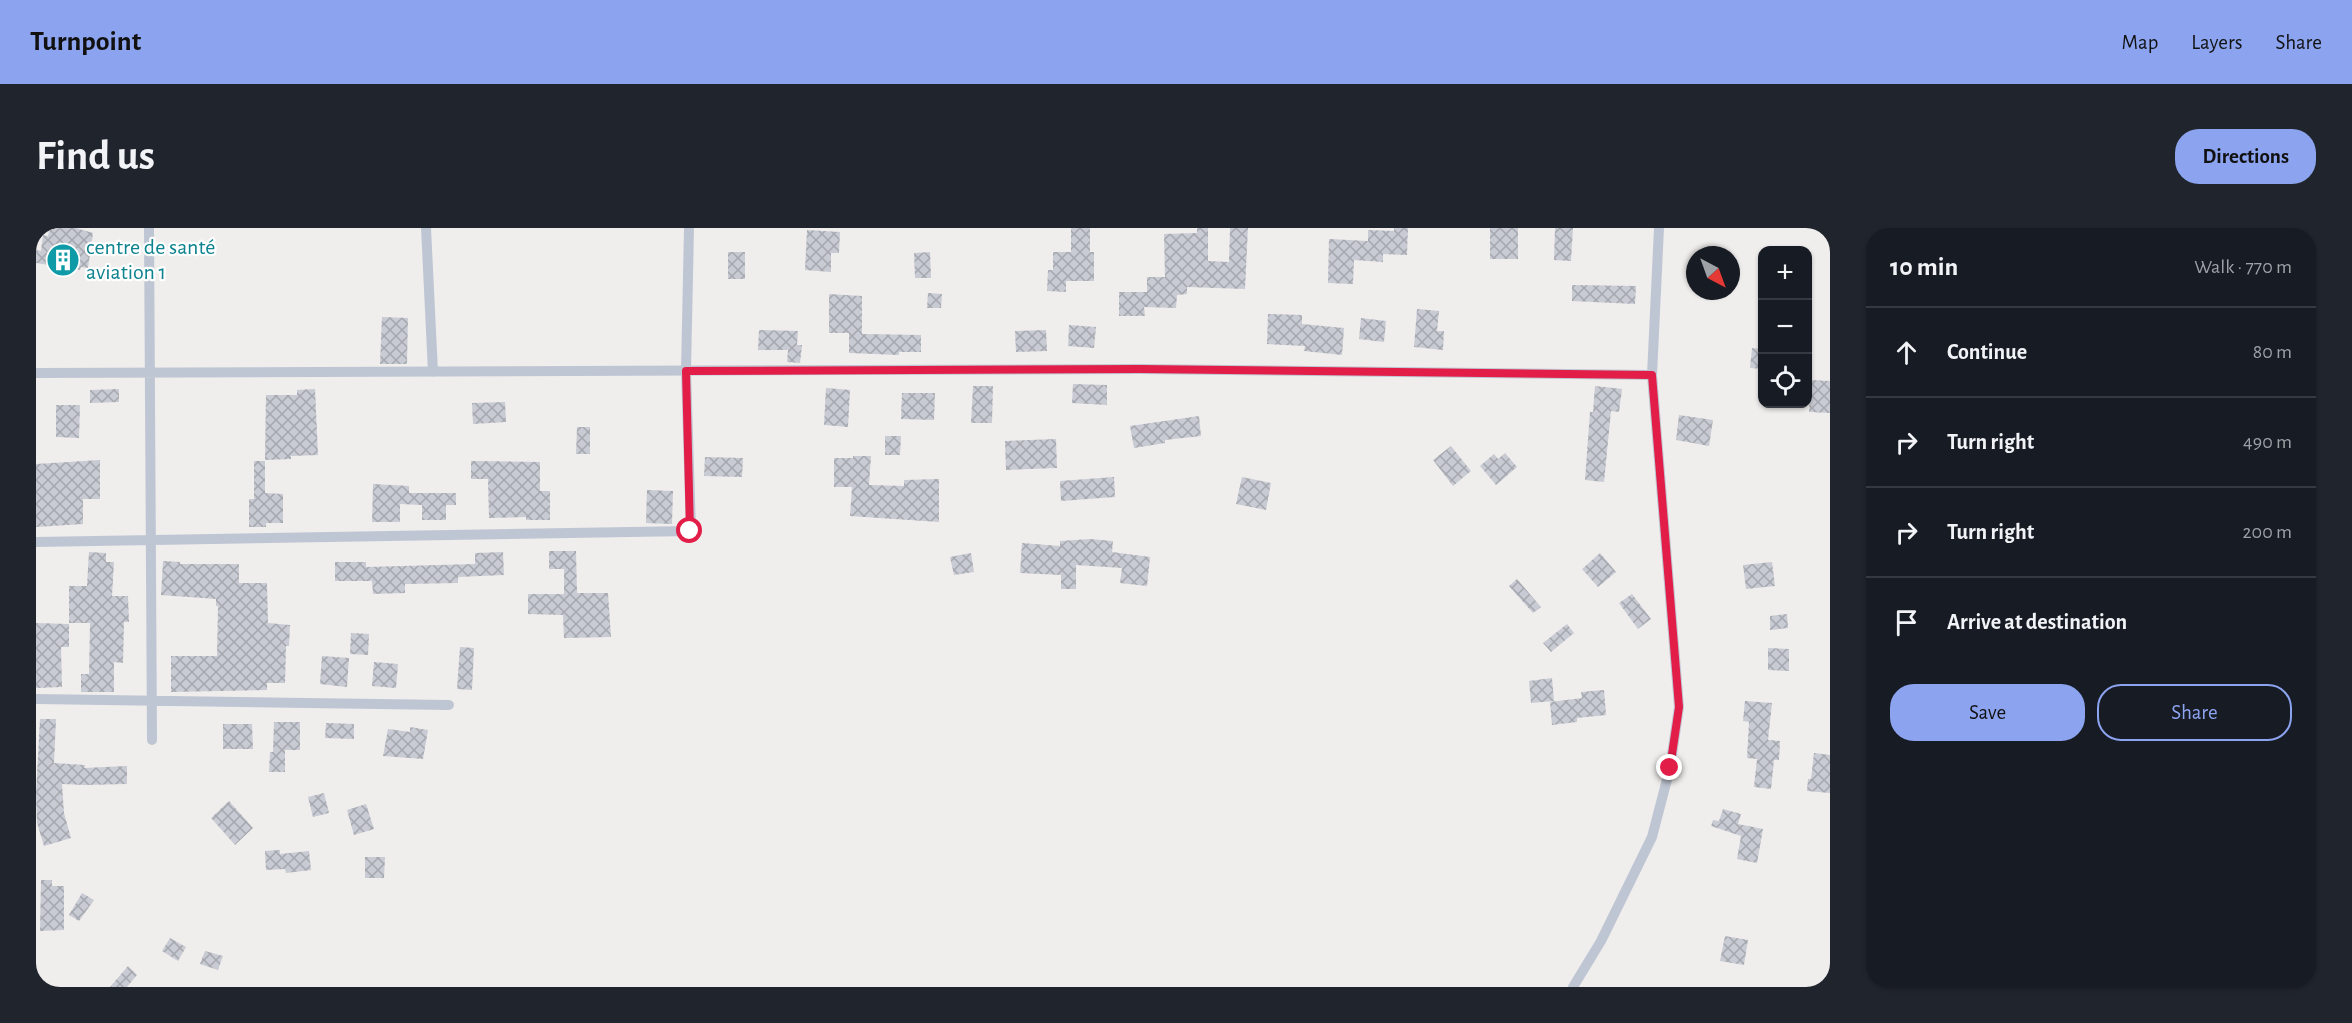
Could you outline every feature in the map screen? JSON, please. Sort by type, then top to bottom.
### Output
[{"type":"street","points":[[149,228],[152,740]]},
{"type":"street","points":[[426,228],[433,372]]},
{"type":"street","points":[[36,542],[690,531],[686,371],[688,228]]},
{"type":"street","points":[[1573,987],[1601,941],[1652,837],[1670,768],[1679,707],[1652,375],[1659,228]]},
{"type":"street","points":[[36,373],[1140,369],[1652,375]]},
{"type":"street","points":[[36,699],[448,705]]},
{"type":"building","points":[[50,228],[76,228],[93,233],[88,268],[81,267],[80,270],[36,263],[36,250],[41,251],[43,235],[48,236]]},
{"type":"building","points":[[1071,228],[1090,228],[1090,252],[1094,252],[1094,281],[1066,281],[1066,292],[1047,291],[1048,270],[1053,270],[1053,252],[1071,252]]},
{"type":"building","points":[[1197,228],[1208,228],[1208,261],[1229,262],[1230,228],[1248,228],[1245,289],[1187,287],[1187,294],[1177,295],[1176,308],[1144,307],[1145,316],[1119,316],[1119,292],[1147,292],[1147,277],[1165,277],[1164,234],[1197,233]]},
{"type":"building","points":[[1394,228],[1408,228],[1407,255],[1383,254],[1383,262],[1354,260],[1353,284],[1328,283],[1329,239],[1368,241],[1368,230],[1394,231]]},
{"type":"building","points":[[1490,228],[1518,228],[1518,259],[1490,259]]},
{"type":"building","points":[[1555,228],[1573,228],[1571,261],[1554,260]]},
{"type":"building","points":[[807,230],[840,232],[839,253],[831,253],[831,272],[805,270]]},
{"type":"building","points":[[728,252],[745,252],[745,279],[728,279]]},
{"type":"building","points":[[930,252],[931,278],[915,278],[914,253]]},
{"type":"building","points":[[1572,285],[1636,286],[1635,304],[1572,301]]},
{"type":"building","points":[[928,293],[942,294],[941,308],[927,308]]},
{"type":"building","points":[[829,294],[862,296],[862,334],[921,335],[921,352],[899,352],[899,355],[849,353],[849,333],[829,333]]},
{"type":"building","points":[[1417,309],[1439,311],[1437,331],[1444,331],[1443,350],[1414,347]]},
{"type":"building","points":[[1268,314],[1302,315],[1302,324],[1344,328],[1342,355],[1304,351],[1305,346],[1267,344]]},
{"type":"building","points":[[382,317],[408,318],[407,364],[380,364]]},
{"type":"building","points":[[1361,318],[1386,321],[1384,342],[1359,339]]},
{"type":"building","points":[[1069,325],[1096,327],[1094,348],[1068,346]]},
{"type":"building","points":[[759,330],[798,331],[797,345],[802,345],[800,363],[787,362],[788,350],[758,350]]},
{"type":"building","points":[[1046,330],[1047,351],[1016,352],[1015,331]]},
{"type":"building","points":[[1752,348],[1758,349],[1758,369],[1750,368]]},
{"type":"building","points":[[1812,380],[1830,381],[1830,413],[1809,412],[1809,408],[1812,408]]},
{"type":"building","points":[[1073,384],[1107,385],[1107,405],[1072,403]]},
{"type":"building","points":[[973,386],[993,386],[992,423],[971,423]]},
{"type":"building","points":[[1595,386],[1622,389],[1619,412],[1611,411],[1604,482],[1585,480],[1590,412],[1593,412]]},
{"type":"building","points":[[826,388],[850,390],[848,427],[824,425]]},
{"type":"building","points":[[119,389],[119,402],[90,403],[90,390]]},
{"type":"building","points":[[315,389],[318,455],[265,460],[266,395],[297,395],[297,390]]},
{"type":"building","points":[[902,393],[935,393],[934,420],[901,419]]},
{"type":"building","points":[[505,402],[506,422],[473,424],[472,403]]},
{"type":"building","points":[[56,405],[80,405],[79,438],[56,437]]},
{"type":"building","points":[[1679,415],[1713,420],[1709,446],[1676,440]]},
{"type":"building","points":[[1199,416],[1201,436],[1165,440],[1165,443],[1134,448],[1130,426]]},
{"type":"building","points":[[577,427],[590,427],[590,454],[576,454]]},
{"type":"building","points":[[885,436],[901,436],[900,455],[885,455]]},
{"type":"building","points":[[1056,439],[1057,468],[1006,470],[1005,441]]},
{"type":"building","points":[[1451,446],[1471,471],[1453,486],[1433,460]]},
{"type":"building","points":[[1505,453],[1517,467],[1496,485],[1480,466],[1494,454],[1498,459]]},
{"type":"building","points":[[853,456],[871,456],[869,485],[904,486],[904,480],[939,479],[939,522],[850,516],[852,487],[834,487],[834,458],[853,458]]},
{"type":"building","points":[[705,457],[743,458],[742,477],[704,476]]},
{"type":"building","points":[[100,460],[100,499],[83,499],[83,524],[36,527],[36,464]]},
{"type":"building","points":[[254,461],[265,461],[265,493],[283,494],[283,523],[266,523],[266,527],[249,527],[249,499],[254,499]]},
{"type":"building","points":[[471,461],[540,462],[540,491],[550,491],[550,520],[526,520],[526,517],[489,518],[488,479],[471,479]]},
{"type":"building","points":[[1114,477],[1115,497],[1061,501],[1060,481]]},
{"type":"building","points":[[1242,477],[1271,483],[1266,510],[1236,504]]},
{"type":"building","points":[[373,484],[409,486],[409,493],[456,493],[456,505],[446,505],[446,520],[422,520],[422,505],[400,504],[400,522],[372,522]]},
{"type":"building","points":[[647,490],[673,491],[672,524],[646,523]]},
{"type":"building","points":[[1090,539],[1113,541],[1112,552],[1150,557],[1147,586],[1120,583],[1122,568],[1076,565],[1076,589],[1061,589],[1061,575],[1020,573],[1022,543],[1060,546],[1060,541]]},
{"type":"building","points":[[549,551],[576,551],[577,593],[608,593],[611,637],[564,638],[563,615],[528,614],[528,594],[564,594],[564,569],[549,569]]},
{"type":"building","points":[[89,552],[106,553],[106,562],[114,562],[112,596],[128,596],[129,622],[124,622],[123,663],[114,662],[114,692],[81,692],[81,674],[89,674],[90,623],[69,623],[69,586],[87,586]]},
{"type":"building","points":[[503,552],[504,575],[458,577],[458,583],[405,584],[405,593],[373,594],[372,581],[335,581],[335,562],[366,562],[366,567],[475,564],[475,553]]},
{"type":"building","points":[[971,553],[974,572],[954,575],[950,557]]},
{"type":"building","points":[[1600,553],[1616,572],[1598,587],[1582,569]]},
{"type":"building","points":[[163,561],[180,562],[180,564],[239,564],[239,583],[267,583],[268,623],[290,625],[289,646],[286,646],[285,683],[267,683],[267,690],[171,692],[171,656],[217,656],[218,606],[216,606],[216,599],[161,595]]},
{"type":"building","points":[[1772,562],[1775,586],[1746,589],[1743,565]]},
{"type":"building","points":[[1517,579],[1541,607],[1533,613],[1509,586]]},
{"type":"building","points":[[1632,594],[1651,619],[1638,629],[1619,603]]},
{"type":"building","points":[[1787,614],[1788,628],[1770,630],[1770,616]]},
{"type":"building","points":[[36,623],[69,624],[69,647],[61,647],[62,687],[36,688]]},
{"type":"building","points":[[1567,624],[1574,633],[1551,652],[1543,643]]},
{"type":"building","points":[[351,633],[369,634],[368,655],[350,654]]},
{"type":"building","points":[[460,647],[474,648],[472,690],[457,689]]},
{"type":"building","points":[[1768,648],[1789,649],[1789,671],[1768,670]]},
{"type":"building","points":[[322,656],[349,658],[347,687],[320,684]]},
{"type":"building","points":[[374,662],[398,664],[396,688],[372,686]]},
{"type":"building","points":[[1552,678],[1554,701],[1531,703],[1529,681]]},
{"type":"building","points":[[1604,690],[1606,715],[1577,718],[1577,722],[1552,725],[1550,702],[1582,698],[1581,692]]},
{"type":"building","points":[[1745,701],[1772,703],[1768,740],[1780,741],[1779,760],[1774,760],[1771,789],[1754,787],[1757,759],[1747,758],[1749,722],[1743,721]]},
{"type":"building","points":[[40,719],[56,719],[54,763],[85,765],[84,768],[127,766],[127,784],[62,784],[64,813],[71,838],[44,846],[37,823],[36,794]]},
{"type":"building","points":[[274,722],[300,722],[300,750],[285,750],[285,772],[269,772],[270,752],[273,752]]},
{"type":"building","points":[[326,723],[354,724],[354,739],[325,738]]},
{"type":"building","points":[[223,724],[252,724],[253,749],[223,749]]},
{"type":"building","points":[[410,727],[428,730],[423,759],[383,756],[388,729],[410,732]]},
{"type":"building","points":[[1814,753],[1830,755],[1830,793],[1807,791]]},
{"type":"building","points":[[324,793],[329,813],[313,817],[308,797]]},
{"type":"building","points":[[229,801],[253,828],[235,845],[211,818]]},
{"type":"building","points":[[366,804],[374,829],[354,835],[347,810]]},
{"type":"building","points":[[1723,809],[1741,814],[1738,824],[1763,829],[1757,863],[1737,859],[1741,836],[1711,826],[1713,820],[1719,821]]},
{"type":"building","points":[[280,850],[280,854],[309,851],[311,870],[286,873],[285,869],[266,870],[265,851]]},
{"type":"building","points":[[365,857],[385,857],[384,878],[365,878]]},
{"type":"building","points":[[41,880],[52,880],[52,886],[64,886],[64,930],[40,931]]},
{"type":"building","points":[[82,893],[94,900],[79,921],[69,915]]},
{"type":"building","points":[[1725,936],[1748,940],[1744,965],[1720,961]]},
{"type":"building","points":[[170,938],[186,947],[178,961],[162,951]]},
{"type":"building","points":[[205,951],[223,956],[218,970],[200,964]]},
{"type":"building","points":[[128,966],[137,975],[127,987],[110,987]]},
{"type":"place","name":"centre de santé aviation 1","points":[[63,260]]},
{"type":"route","points":[[690,531],[686,371],[1140,369],[1652,375],[1679,707],[1670,768]]}]
